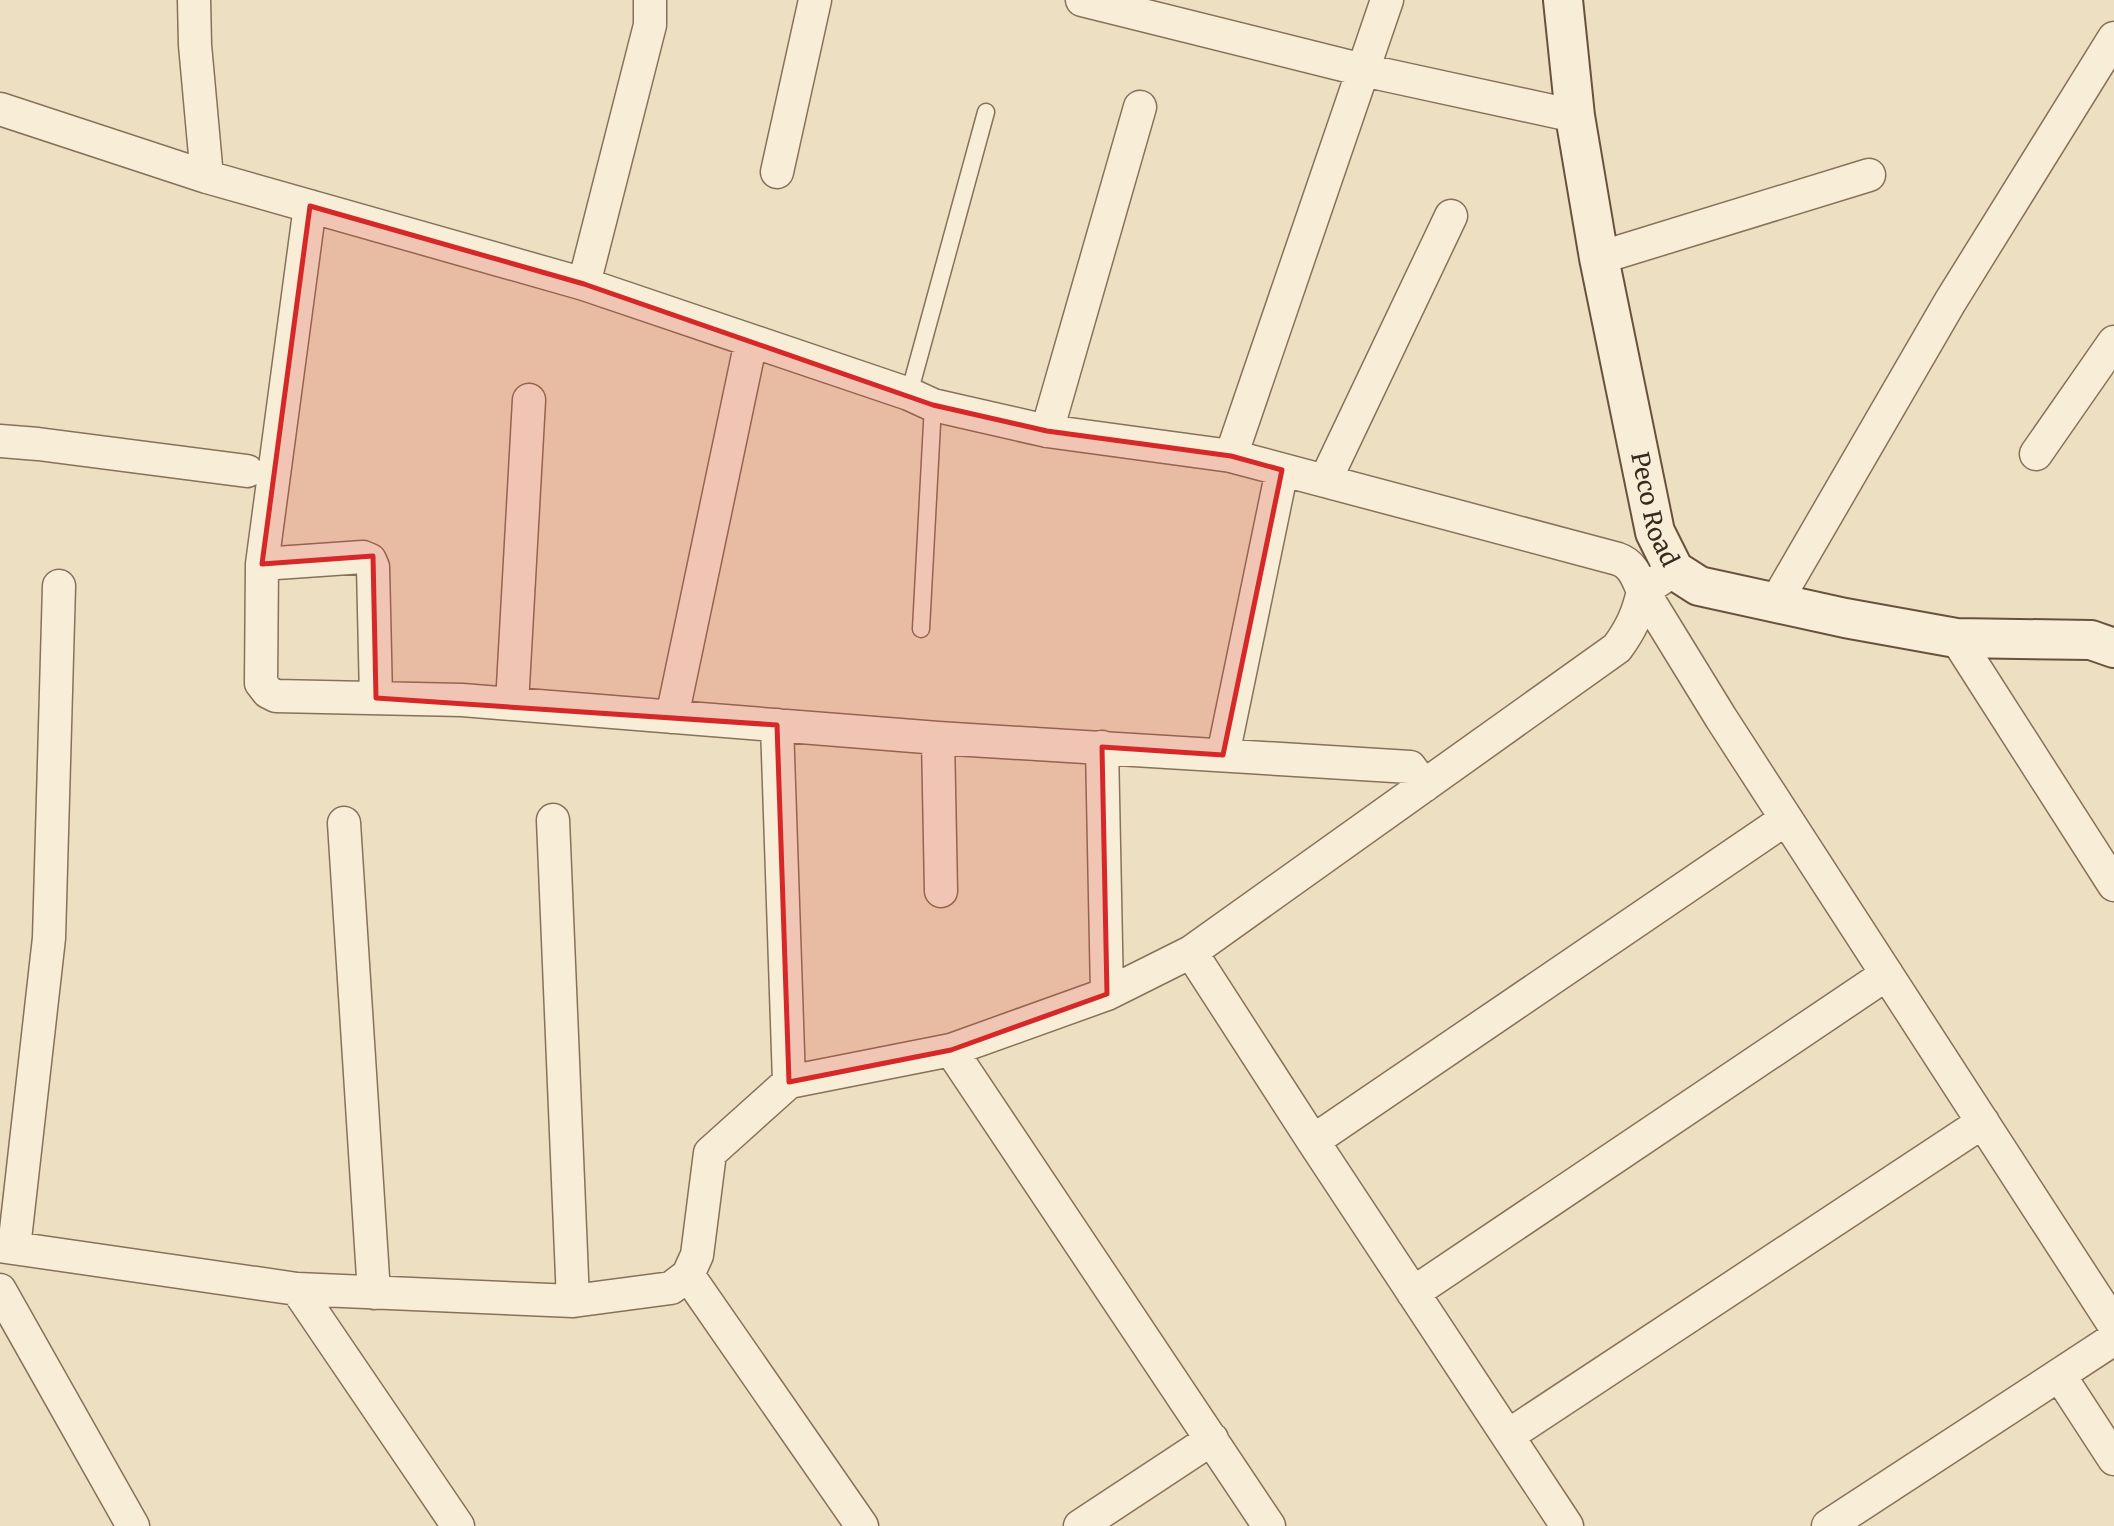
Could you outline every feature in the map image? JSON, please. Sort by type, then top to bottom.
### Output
[{"type":"street","points":[[194,0],[195,45],[207,177]]},
{"type":"street","points":[[584,284],[650,25],[650,0]]},
{"type":"street","points":[[777,172],[815,0]]},
{"type":"street","points":[[1082,0],[1363,70],[1575,116]]},
{"type":"street","points":[[1231,456],[1387,0]]},
{"type":"street","name":"Peco Road","points":[[1563,0],[1575,116],[1600,258],[1655,531],[1658,581],[1699,586],[1845,618],[1956,638],[2091,640],[2113,645]]},
{"type":"street","points":[[1776,602],[1950,302],[2114,38]]},
{"type":"street","points":[[1047,431],[1140,107]]},
{"type":"street","points":[[0,109],[207,177],[584,284],[921,400],[1047,431],[1231,456],[1626,562],[1632,569],[1658,581]]},
{"type":"street","points":[[1600,258],[1870,175]]},
{"type":"street","points":[[310,206],[262,564],[261,683],[268,692],[276,696],[462,700],[939,738],[1410,767],[1424,786]]},
{"type":"street","points":[[1325,481],[1451,216]]},
{"type":"street","points":[[672,717],[751,341]]},
{"type":"street","points":[[2036,454],[2114,342]]},
{"type":"street","points":[[512,704],[529,400]]},
{"type":"street","points":[[0,441],[247,471]]},
{"type":"street","points":[[1223,755],[1282,470]]},
{"type":"street","points":[[262,564],[363,557],[370,560],[373,567],[376,698]]},
{"type":"street","points":[[59,586],[49,938],[7,1247],[297,1289],[573,1301],[671,1288],[688,1275],[697,1255],[710,1153],[789,1082],[951,1050],[1107,994],[1191,952],[1616,648],[1632,629],[1658,581]]},
{"type":"street","points":[[1658,581],[1676,648],[2114,1325]]},
{"type":"street","points":[[1956,638],[2114,885]]},
{"type":"street","points":[[777,725],[789,1082]]},
{"type":"street","points":[[939,738],[941,891]]},
{"type":"street","points":[[1102,747],[1107,994]]},
{"type":"street","points":[[1313,1141],[1786,819]]},
{"type":"street","points":[[553,820],[573,1301]]},
{"type":"street","points":[[345,823],[374,1293]]},
{"type":"street","points":[[1191,952],[1567,1526]]},
{"type":"street","points":[[1413,1293],[1887,974]]},
{"type":"street","points":[[951,1050],[1269,1526]]},
{"type":"street","points":[[1509,1435],[1983,1122]]},
{"type":"street","points":[[688,1275],[862,1526]]},
{"type":"street","points":[[297,1289],[458,1526]]},
{"type":"street","points":[[0,1290],[133,1526]]},
{"type":"street","points":[[1828,1526],[2114,1339]]},
{"type":"street","points":[[2060,1376],[2114,1459]]},
{"type":"street","points":[[1080,1526],[1212,1439]]},
{"type":"lane","points":[[921,629],[921,400],[986,111]]},
{"type":"highlighted area","points":[[310,206],[584,284],[933,405],[1047,431],[1231,456],[1282,470],[1223,755],[1102,747],[1107,994],[951,1050],[789,1082],[777,725],[376,698],[373,556],[262,564]]}]
